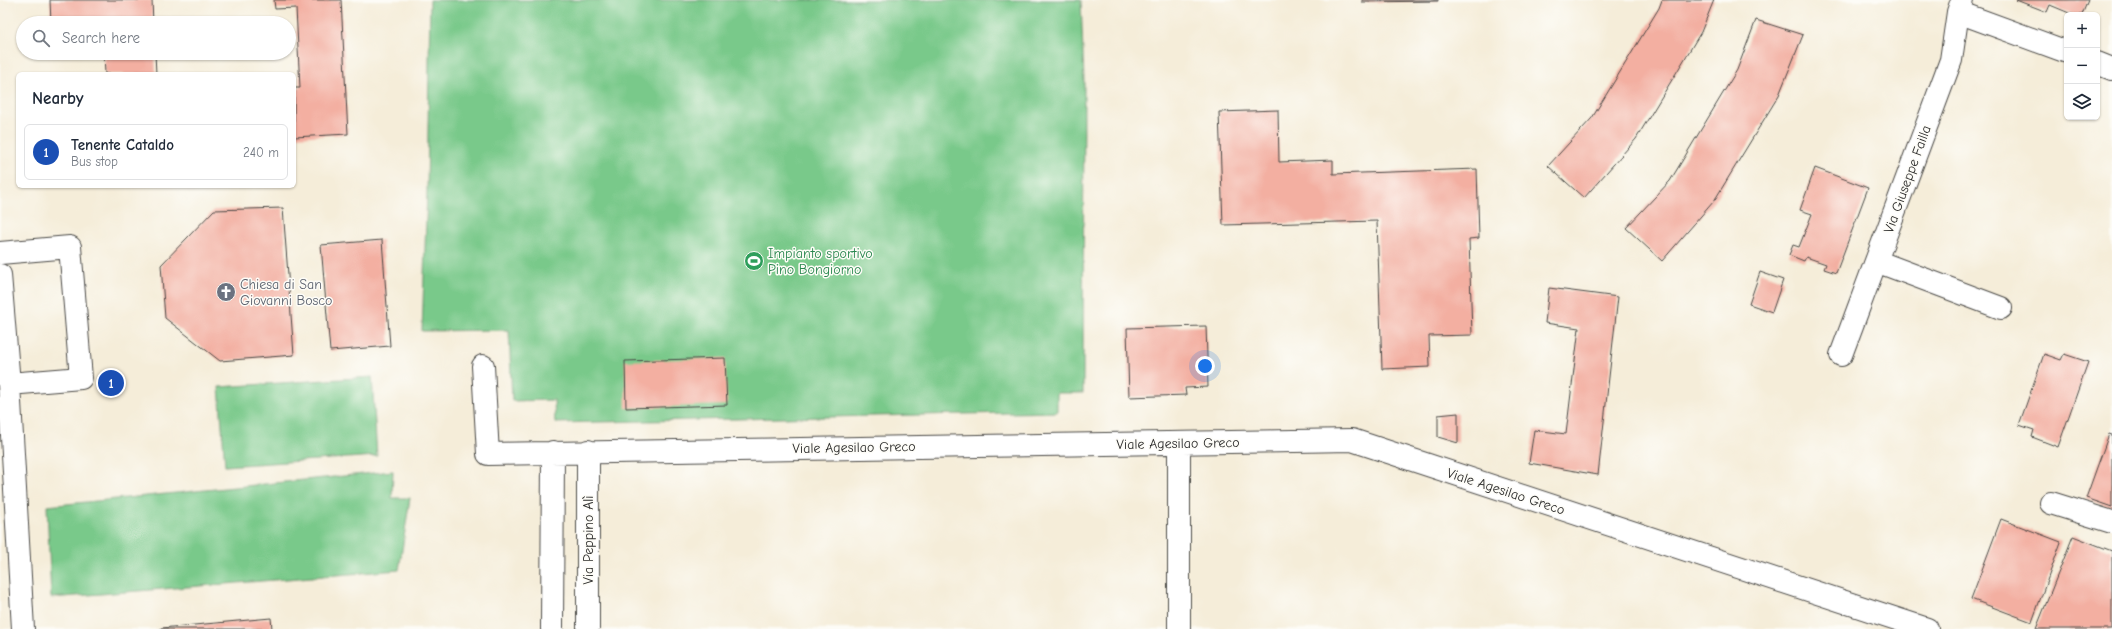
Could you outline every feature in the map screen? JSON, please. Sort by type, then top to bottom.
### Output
[{"type":"street","points":[[1960,6],[2064,51]]},
{"type":"street","name":"Via Giuseppe Failla","points":[[1841,354],[1951,60],[1960,6]]},
{"type":"street","points":[[2100,64],[2112,69]]},
{"type":"street","points":[[0,253],[70,247],[81,378],[9,384]]},
{"type":"street","points":[[1876,261],[2001,308]]},
{"type":"street","points":[[0,275],[9,384],[8,526],[23,629]]},
{"type":"street","name":"Viale Agesilao Greco","points":[[483,366],[488,454],[588,451],[1352,440],[1926,629]]},
{"type":"street","points":[[1179,443],[1179,629]]},
{"type":"street","name":"Via Peppino Alì","points":[[588,451],[588,629]]},
{"type":"street","points":[[552,629],[553,452]]},
{"type":"street","points":[[2051,503],[2112,522]]},
{"type":"green space","name":"Impianto sportivo Pino Bongiorno","points":[[430,0],[1081,0],[1084,81],[1083,393],[1057,393],[1057,412],[555,423],[554,400],[512,401],[509,330],[422,331],[427,192]]},
{"type":"green space","points":[[372,377],[377,456],[225,466],[219,387]]},
{"type":"green space","points":[[393,471],[392,498],[410,498],[399,570],[51,598],[47,506]]},
{"type":"building","points":[[50,0],[152,0],[153,16],[51,16]]},
{"type":"building","points":[[274,0],[341,0],[348,134],[296,137],[296,88],[300,88],[296,8],[275,9]]},
{"type":"building","points":[[1362,0],[1438,0],[1438,1],[1362,2]]},
{"type":"building","points":[[1662,0],[1714,0],[1701,32],[1636,139],[1584,198],[1548,166],[1592,118],[1659,8]]},
{"type":"building","points":[[2016,0],[2088,0],[2083,12],[2067,12],[2050,5],[2047,12]]},
{"type":"building","points":[[1756,20],[1803,35],[1779,95],[1714,201],[1662,261],[1626,228],[1670,181],[1737,70]]},
{"type":"building","points":[[104,60],[155,60],[156,72],[105,72]]},
{"type":"building","points":[[1278,110],[1279,162],[1333,160],[1333,174],[1477,169],[1479,238],[1469,239],[1472,335],[1429,336],[1430,367],[1382,369],[1377,221],[1223,225],[1219,112]]},
{"type":"building","points":[[1815,168],[1868,188],[1836,273],[1824,269],[1826,264],[1806,257],[1804,261],[1789,255],[1793,245],[1799,247],[1812,214],[1800,210]]},
{"type":"building","name":"Chiesa di San Giovanni Bosco","points":[[283,208],[294,355],[220,361],[165,318],[161,265],[214,210]]},
{"type":"building","points":[[382,240],[390,346],[330,351],[321,245]]},
{"type":"building","points":[[1760,272],[1783,280],[1772,312],[1749,304]]},
{"type":"building","points":[[1549,288],[1618,297],[1598,475],[1529,463],[1534,430],[1566,434],[1579,328],[1545,323]]},
{"type":"building","points":[[1206,326],[1208,387],[1185,388],[1186,395],[1129,397],[1127,328]]},
{"type":"building","points":[[2044,354],[2061,360],[2064,354],[2088,362],[2058,447],[2032,437],[2034,430],[2019,425]]},
{"type":"building","points":[[725,358],[727,405],[626,408],[625,361]]},
{"type":"building","points":[[1458,413],[1458,443],[1438,437],[1438,415]]},
{"type":"building","points":[[2109,434],[2112,435],[2112,507],[2086,498]]},
{"type":"building","points":[[2001,519],[2061,542],[2032,622],[1971,599]]},
{"type":"building","points":[[2073,536],[2112,551],[2112,629],[2036,629]]},
{"type":"building","points":[[271,618],[272,629],[161,629],[161,628]]},
{"type":"place","name":"Impianto sportivo Pino Bongiorno","points":[[754,261]]},
{"type":"place","name":"Chiesa di San Giovanni Bosco","points":[[226,292]]},
{"type":"place","name":"Tenente Cataldo","points":[[111,383]]}]
